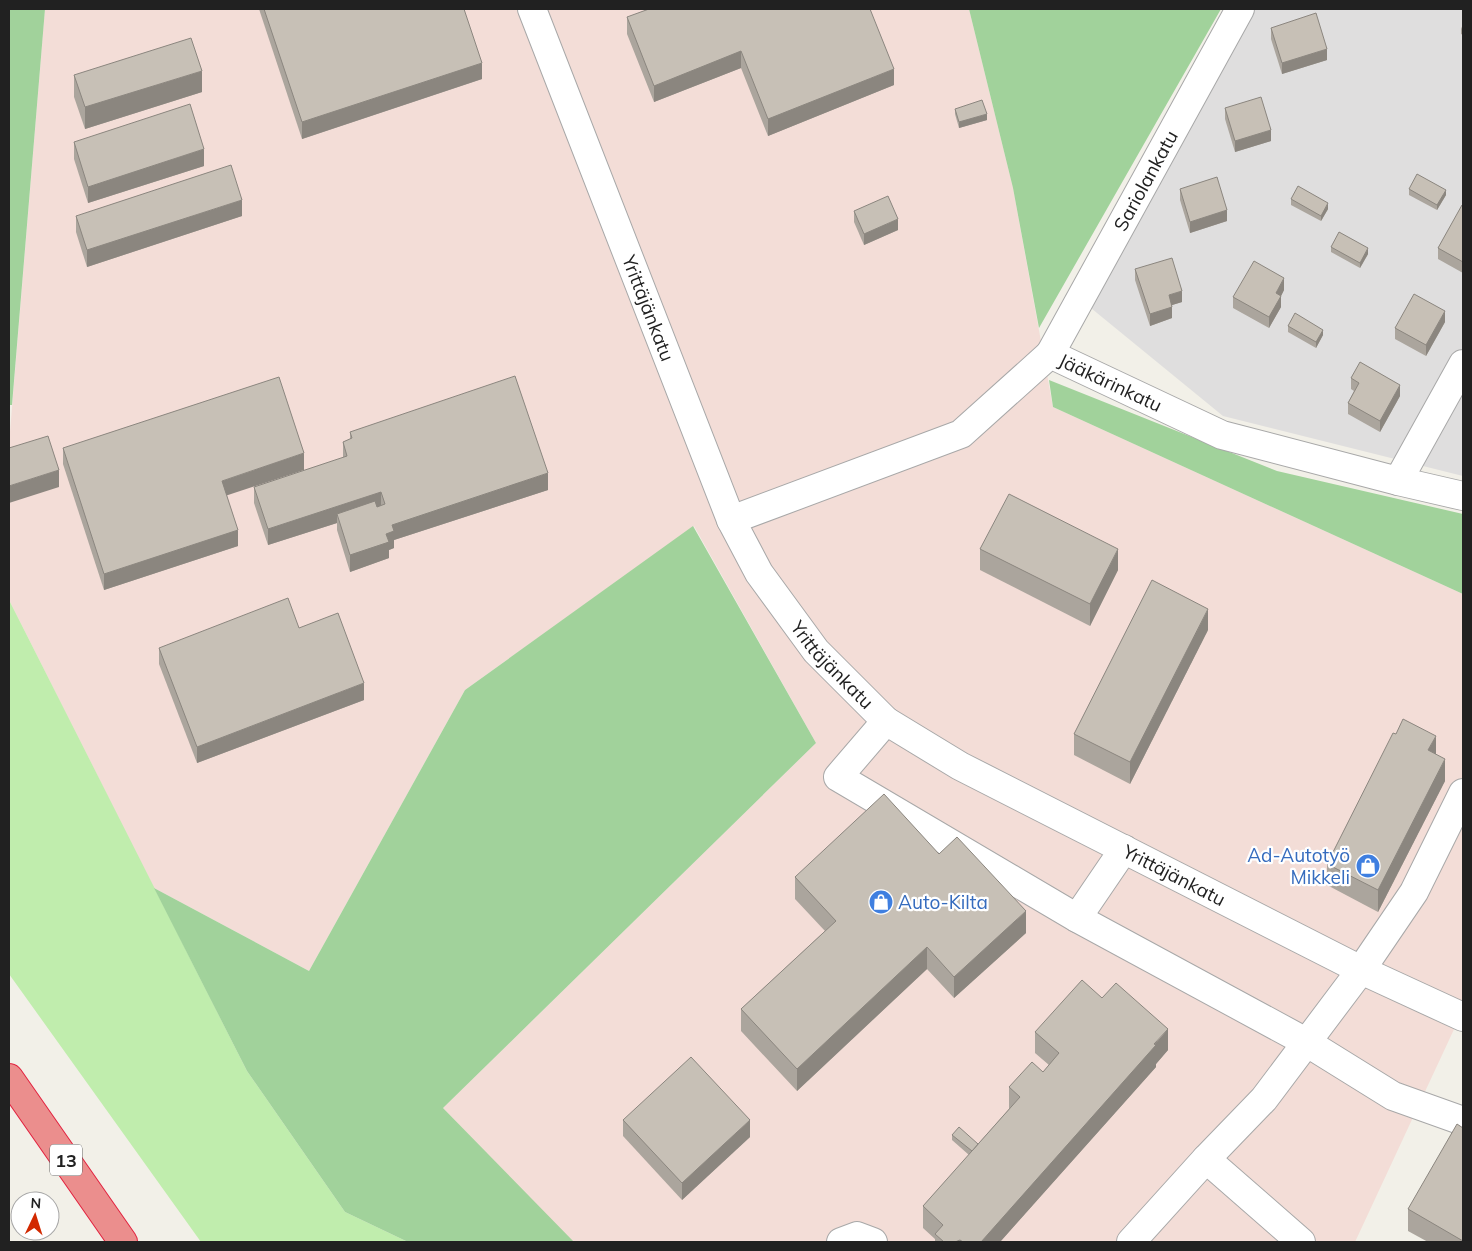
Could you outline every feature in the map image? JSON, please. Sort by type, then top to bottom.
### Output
[{"type":"highway","name":"13","points":[[9,1078],[123,1242]]},
{"type":"street","name":"Yrittäjänkatu","points":[[532,9],[731,520],[759,573],[816,651],[886,721],[960,766],[1360,970],[1463,1017]]},
{"type":"street","name":"Sariolankatu","points":[[1050,354],[1240,9]]},
{"type":"street","name":"Jääkärinkatu","points":[[731,520],[961,434],[1050,354],[1222,435],[1463,496]]},
{"type":"street","points":[[1398,481],[1463,364]]},
{"type":"street","points":[[886,721],[838,777],[1077,918],[1306,1042],[1393,1096],[1463,1121]]},
{"type":"street","points":[[1131,1242],[1206,1159],[1264,1099],[1360,970],[1414,892],[1463,793]]},
{"type":"street","points":[[1077,918],[1124,849]]},
{"type":"street","points":[[1206,1159],[1301,1242]]},
{"type":"street","points":[[841,1242],[857,1236],[873,1242]]},
{"type":"shaded area","points":[[45,9],[969,9],[1013,188],[1053,407],[1463,594],[1463,1010],[1355,1242],[572,1242],[443,1108],[816,743],[694,526],[465,690],[309,971],[154,888],[9,600],[9,444]]},
{"type":"shaded area","points":[[1252,9],[1463,9],[1463,476],[1223,416],[1086,304]]},
{"type":"green space","points":[[9,9],[45,9],[12,405],[9,405]]},
{"type":"green space","points":[[969,9],[1221,9],[1039,328],[1013,188]]},
{"type":"green space","points":[[1049,380],[1277,471],[1463,514],[1463,594],[1053,407]]},
{"type":"green space","points":[[693,526],[816,743],[443,1108],[574,1242],[408,1242],[345,1212],[247,1071],[154,888],[309,971],[465,690]]},
{"type":"green space","points":[[9,600],[247,1071],[345,1212],[408,1242],[201,1242],[9,974]]},
{"type":"building","points":[[264,9],[464,9],[482,63],[302,122]]},
{"type":"building","points":[[649,9],[870,9],[894,69],[768,119],[741,51],[654,86],[627,17]]},
{"type":"building","points":[[1316,13],[1327,49],[1282,63],[1271,28]]},
{"type":"building","points":[[191,38],[202,71],[85,107],[74,75]]},
{"type":"building","points":[[1261,97],[1271,130],[1235,141],[1225,108]]},
{"type":"building","points":[[982,100],[987,114],[959,122],[955,109]]},
{"type":"building","points":[[190,104],[204,149],[88,187],[74,142]]},
{"type":"building","points":[[231,165],[242,200],[87,250],[76,216]]},
{"type":"building","points":[[1417,174],[1446,190],[1437,205],[1409,189]]},
{"type":"building","points":[[1217,177],[1227,210],[1190,222],[1180,189]]},
{"type":"building","points":[[1298,186],[1328,203],[1321,216],[1291,199]]},
{"type":"building","points":[[888,196],[898,219],[864,234],[854,211]]},
{"type":"building","points":[[1463,206],[1463,262],[1438,248]]},
{"type":"building","points":[[1339,232],[1368,248],[1360,263],[1331,247]]},
{"type":"building","points":[[1172,258],[1182,291],[1169,295],[1172,307],[1150,314],[1135,269]]},
{"type":"building","points":[[1254,261],[1284,278],[1276,293],[1281,296],[1269,317],[1233,297]]},
{"type":"building","points":[[1414,294],[1445,311],[1426,345],[1395,328]]},
{"type":"building","points":[[1295,313],[1323,330],[1316,342],[1288,326]]},
{"type":"building","points":[[1360,362],[1400,385],[1380,421],[1348,403],[1359,383],[1351,378]]},
{"type":"building","points":[[515,376],[548,473],[392,525],[394,531],[386,534],[389,542],[350,555],[337,514],[375,501],[377,507],[385,504],[381,492],[268,529],[254,487],[347,456],[343,442],[352,438],[350,432]]},
{"type":"building","points":[[279,377],[304,453],[222,481],[238,530],[104,574],[63,448]]},
{"type":"building","points":[[48,436],[59,470],[9,486],[9,448]]},
{"type":"building","points":[[1009,494],[1118,549],[1090,604],[980,549]]},
{"type":"building","points":[[1152,580],[1208,609],[1130,762],[1074,734]]},
{"type":"building","points":[[288,598],[299,628],[338,613],[364,683],[197,747],[159,648]]},
{"type":"building","points":[[1403,719],[1436,736],[1428,750],[1445,759],[1378,890],[1327,864],[1393,733],[1396,734]]},
{"type":"building","points":[[884,794],[939,854],[957,837],[1026,911],[954,977],[927,947],[797,1069],[741,1009],[836,921],[795,877]]},
{"type":"building","points":[[1082,980],[1102,998],[1116,983],[1168,1029],[1154,1044],[1156,1045],[981,1242],[963,1242],[960,1240],[944,1242],[935,1234],[943,1225],[923,1206],[1020,1097],[1009,1087],[1032,1062],[1043,1072],[1059,1053],[1035,1032]]},
{"type":"building","points":[[691,1057],[750,1120],[682,1183],[623,1120]]},
{"type":"building","points":[[1457,1124],[1463,1128],[1463,1241],[1408,1209]]},
{"type":"building","points":[[959,1127],[978,1144],[972,1151],[952,1135]]},
{"type":"place","name":"Ad-Autotyö Mikkeli","points":[[1368,866]]},
{"type":"place","name":"Auto-Kilta","points":[[881,902]]}]
